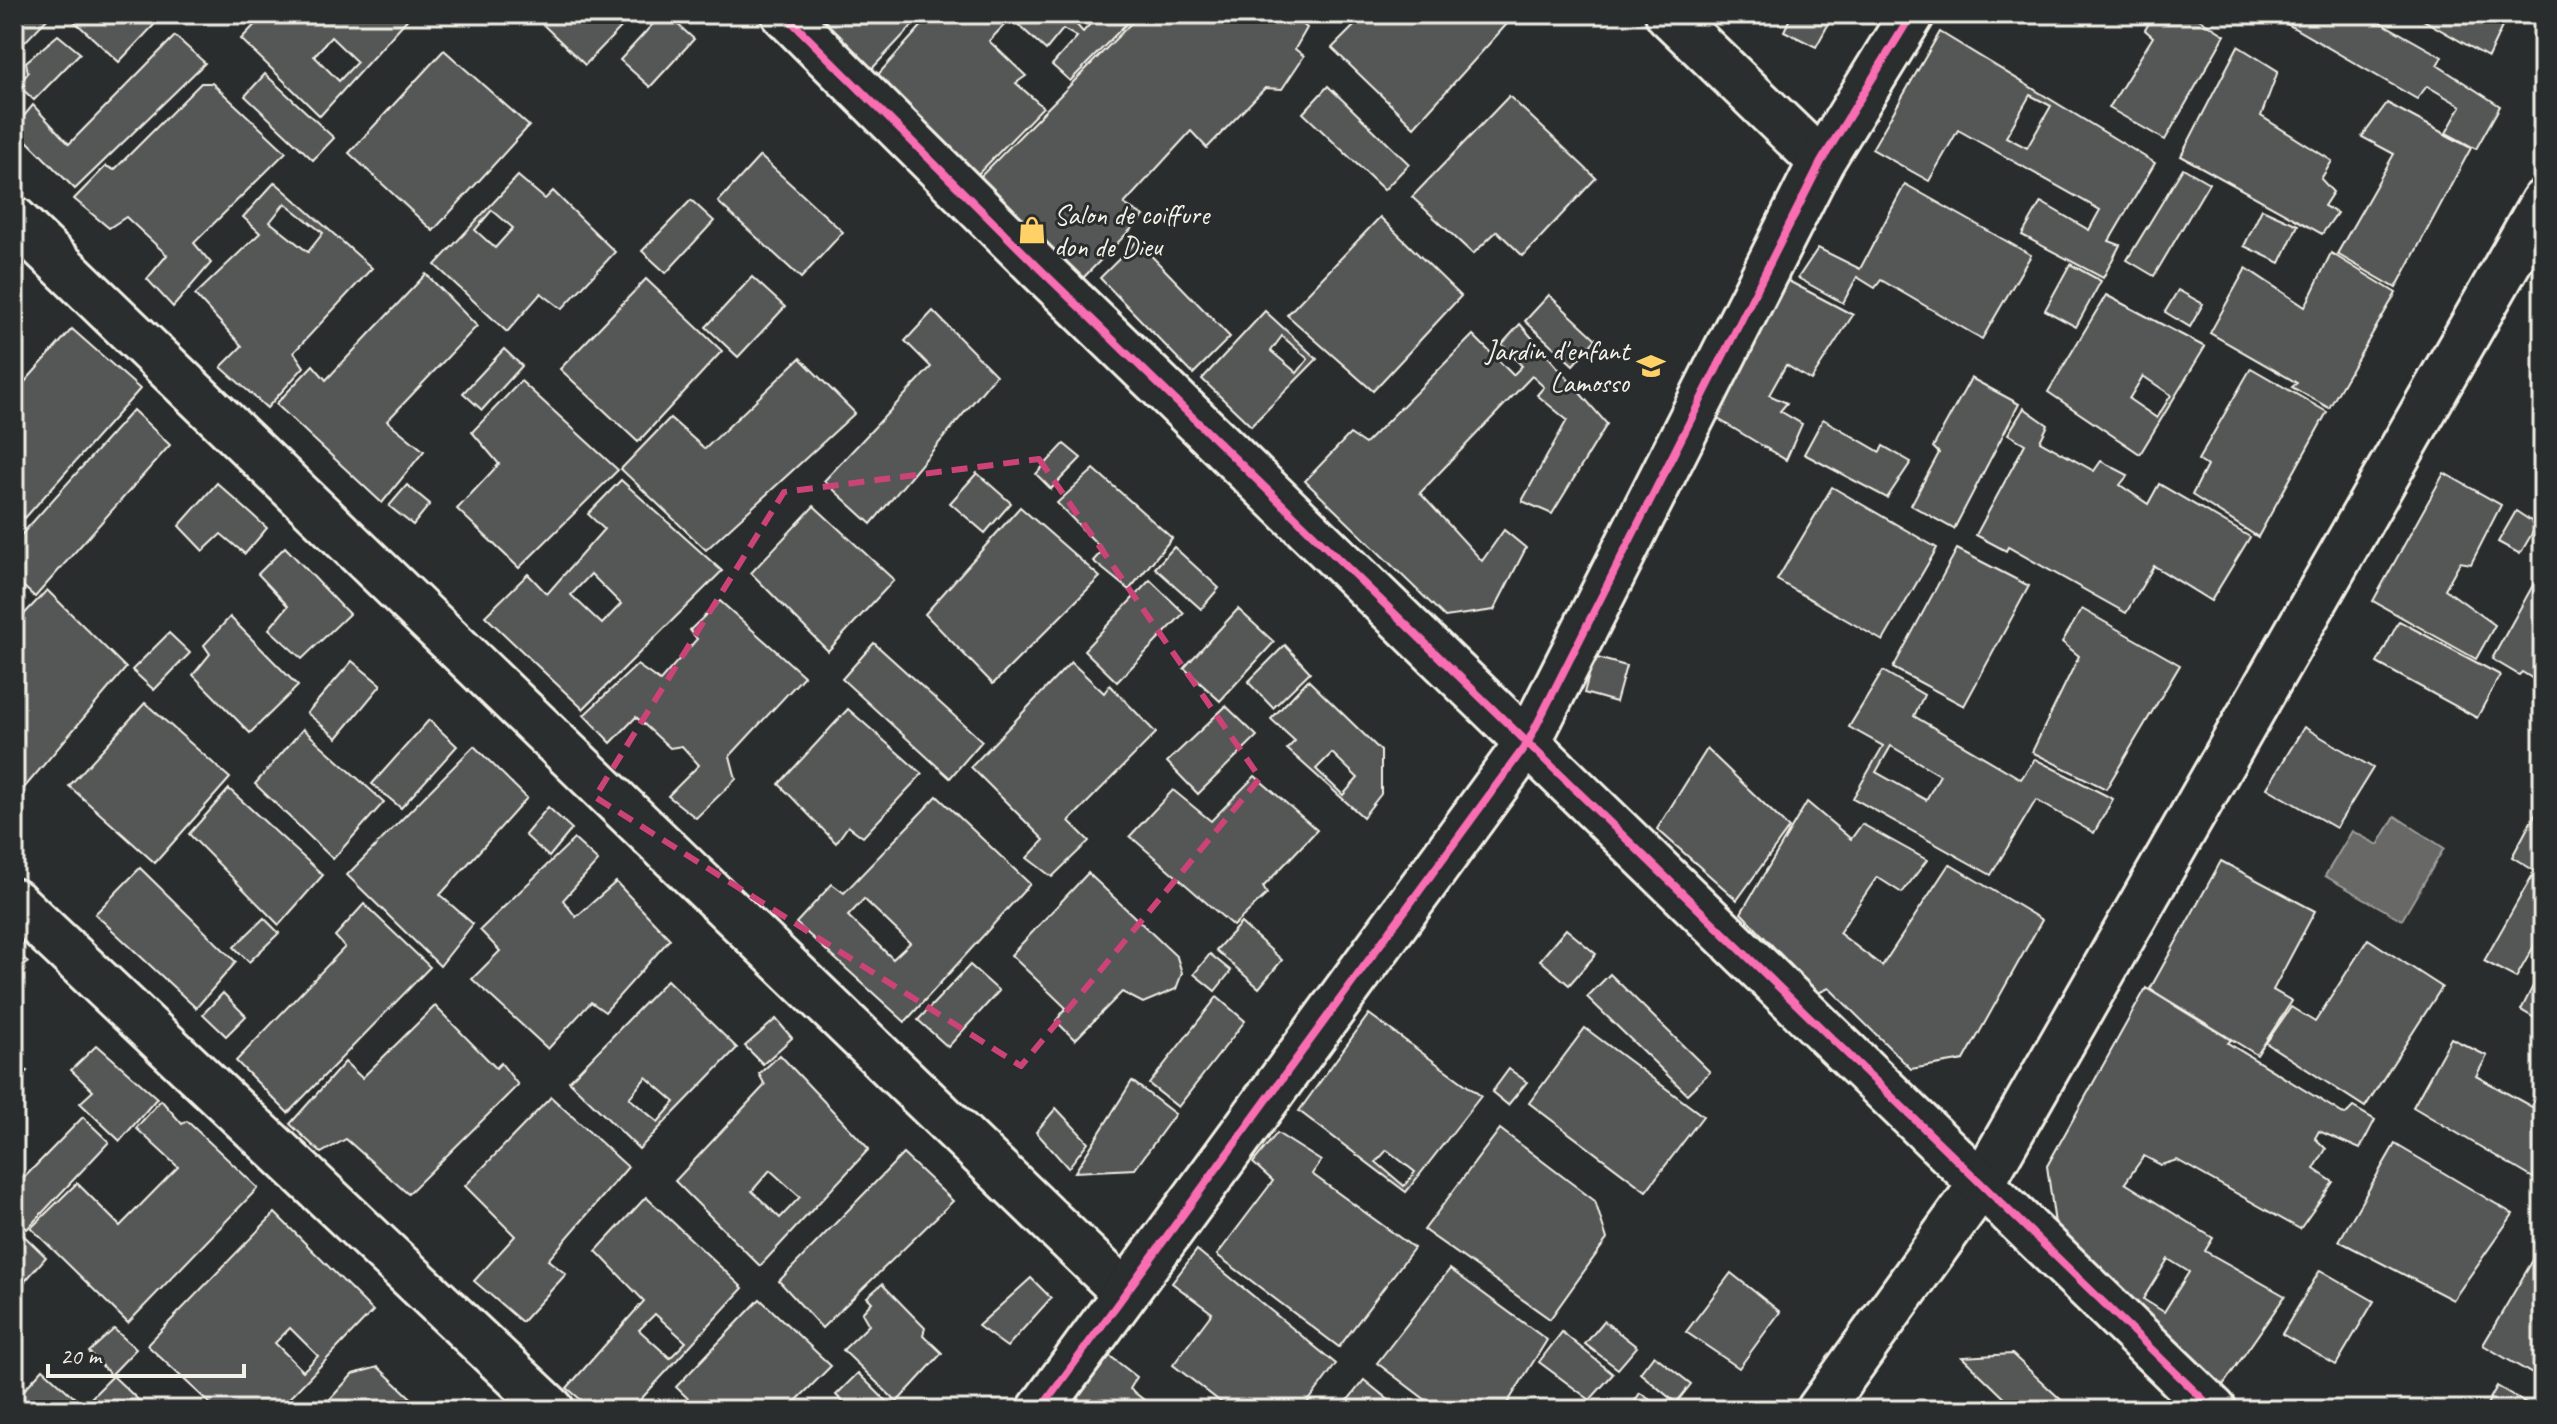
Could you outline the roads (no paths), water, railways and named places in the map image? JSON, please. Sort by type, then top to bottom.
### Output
[{"type":"street","points":[[784,14],[1040,269],[2214,1410]]},
{"type":"street","points":[[1668,14],[1821,162]]},
{"type":"street","points":[[1040,1410],[1528,742],[1821,162],[1912,14]]},
{"type":"street","points":[[1819,1410],[1982,1183],[2543,202]]},
{"type":"street","points":[[14,219],[1125,1293]]},
{"type":"street","points":[[14,901],[552,1410]]},
{"type":"place","name":"Salon de coiffure don de Dieu","points":[[1032,230]]},
{"type":"place","name":"Jardin d'enfant Lamosso","points":[[1651,366]]}]
